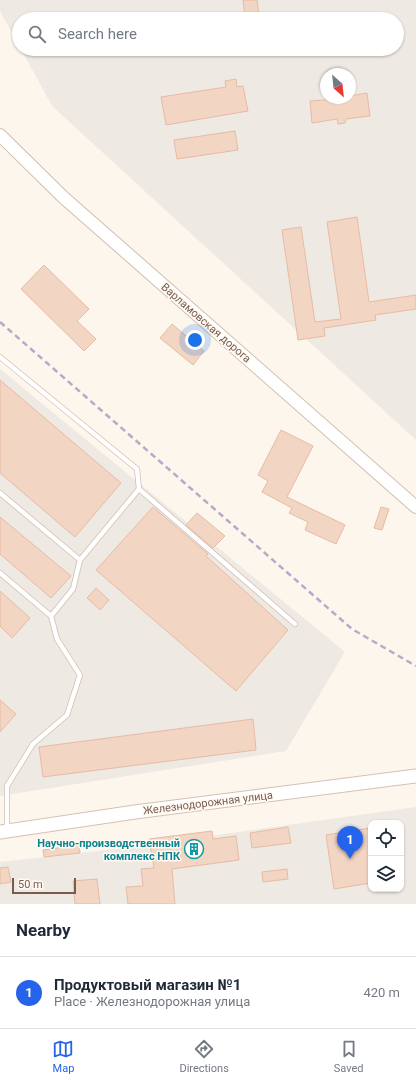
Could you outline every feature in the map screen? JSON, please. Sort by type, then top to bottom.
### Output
[{"type":"main road","name":"Железнодорожная улица","points":[[3,832],[136,812],[416,776]]},
{"type":"street","name":"Варламовская дорога","points":[[0,135],[81,212],[416,507]]},
{"type":"lane","points":[[0,357],[137,469],[139,489],[295,624]]},
{"type":"lane","points":[[51,616],[73,589],[80,560],[139,489]]},
{"type":"lane","points":[[0,493],[80,560]]},
{"type":"lane","points":[[0,573],[51,616],[57,639],[80,676],[67,715],[33,744],[7,786],[3,832]]},
{"type":"shaded area","points":[[0,0],[416,0],[416,440],[52,106],[25,56],[404,56],[404,12],[12,12],[12,33],[0,11]]},
{"type":"shaded area","points":[[0,369],[345,652],[286,751],[0,796]]},
{"type":"shaded area","points":[[416,807],[416,904],[0,904],[0,862],[125,848]]},
{"type":"building","points":[[243,0],[257,0],[259,12],[244,12]]},
{"type":"building","points":[[236,79],[237,87],[243,86],[248,111],[166,125],[161,97],[226,87],[225,81]]},
{"type":"building","points":[[367,93],[370,116],[346,119],[345,123],[338,124],[337,119],[312,123],[310,101],[320,100],[320,104],[356,104],[356,95]]},
{"type":"building","points":[[235,131],[238,150],[177,159],[174,140]]},
{"type":"building","points":[[357,217],[369,302],[416,295],[416,309],[375,315],[376,320],[324,328],[325,336],[298,340],[282,230],[301,227],[315,322],[341,319],[327,222]]},
{"type":"building","points":[[44,265],[89,309],[77,321],[96,339],[84,351],[21,289]]},
{"type":"building","points":[[172,324],[204,351],[193,365],[160,338]]},
{"type":"building","points":[[0,380],[121,483],[75,537],[0,473]]},
{"type":"building","points":[[281,430],[313,446],[287,497],[345,525],[336,544],[305,530],[308,522],[289,513],[292,508],[262,492],[268,481],[258,475]]},
{"type":"building","points":[[153,507],[208,554],[206,556],[288,630],[236,691],[96,570]]},
{"type":"building","points":[[381,507],[389,509],[382,530],[374,528]]},
{"type":"building","points":[[197,513],[225,536],[213,548],[186,525]]},
{"type":"building","points":[[0,517],[71,576],[51,598],[0,554]]},
{"type":"building","points":[[96,588],[109,600],[100,610],[87,598]]},
{"type":"building","points":[[0,591],[30,618],[12,638],[0,626]]},
{"type":"building","points":[[0,700],[16,714],[0,732]]},
{"type":"building","points":[[253,719],[256,750],[43,777],[39,747]]},
{"type":"building","points":[[288,827],[291,843],[252,848],[250,833]]},
{"type":"building","points":[[368,828],[368,883],[334,889],[326,835]]},
{"type":"building","name":"Научно-производственный комплекс НПК","points":[[212,831],[213,839],[236,836],[239,860],[172,869],[175,904],[128,904],[126,887],[143,886],[141,869],[154,868],[149,839]]},
{"type":"building","points":[[79,845],[80,853],[44,857],[43,850]]},
{"type":"building","points":[[8,867],[11,882],[0,884],[0,868]]},
{"type":"building","points":[[287,869],[288,879],[263,882],[262,872]]},
{"type":"building","points":[[97,879],[100,904],[75,904],[73,881]]},
{"type":"railway","points":[[0,322],[352,629],[416,666]]},
{"type":"place","name":"Научно-производственный комплекс НПК","points":[[194,849]]},
{"type":"place","name":"Продуктовый магазин №1","points":[[350,859]]}]
